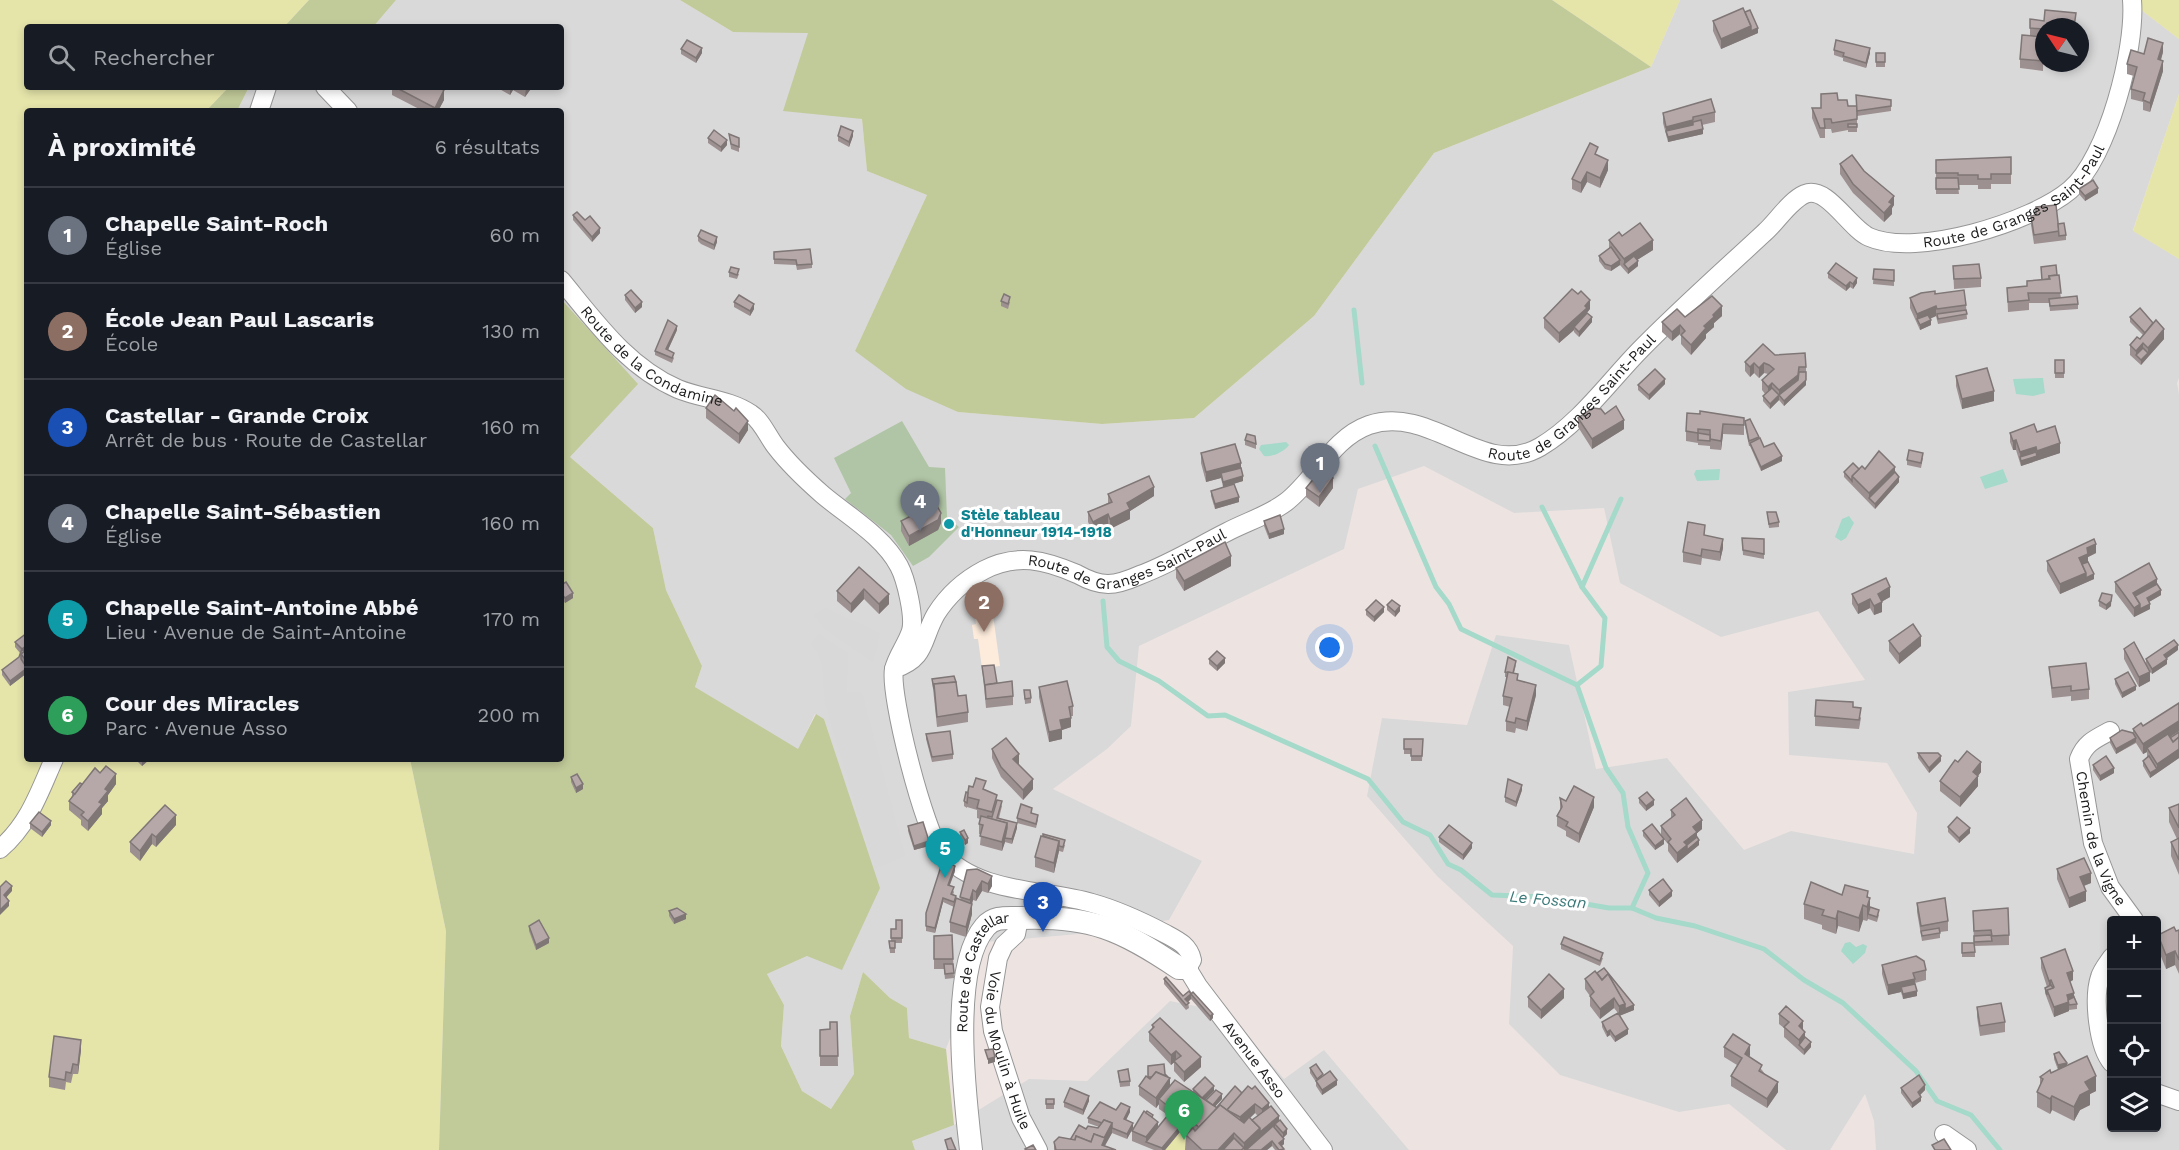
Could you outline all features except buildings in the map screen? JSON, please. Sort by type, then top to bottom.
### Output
[{"type":"street","name":"Route de Granges Saint-Paul","points":[[894,669],[911,663],[918,654],[933,619],[944,602],[980,572],[1000,563],[1023,559],[1050,562],[1089,580],[1108,584],[1138,576],[1284,504],[1347,437],[1367,426],[1389,421],[1411,422],[1489,453],[1515,457],[1535,450],[1562,433],[1688,301],[1769,229],[1802,195],[1814,192],[1823,195],[1854,227],[1869,237],[1892,243],[1949,238],[1978,232],[1997,228],[2030,214],[2068,192],[2079,181],[2110,123],[2128,53],[2132,0]]},
{"type":"street","points":[[260,108],[266,90]]},
{"type":"street","points":[[328,90],[345,108]]},
{"type":"street","name":"Route de la Condamine","points":[[564,284],[612,341],[644,370],[678,389],[734,404],[754,416],[777,449],[820,492],[883,545],[899,566],[911,608],[911,630],[894,669]]},
{"type":"street","name":"Avenue Asso","points":[[894,669],[893,697],[898,724],[930,833],[941,853],[968,873],[1002,885],[1063,896],[1126,914],[1178,941],[1190,950],[1192,960],[1188,968],[1237,1039],[1323,1150]]},
{"type":"street","name":"Chemin de la Vigne","points":[[2110,731],[2090,741],[2083,748],[2079,759],[2093,843],[2110,887],[2130,916]]},
{"type":"street","points":[[0,849],[23,826],[53,762]]},
{"type":"street","name":"Route de Castellar","points":[[971,1150],[964,1097],[962,1041],[966,978],[976,943],[986,926],[998,918],[1048,916],[1099,924],[1139,941],[1179,968],[1188,968]]},
{"type":"street","name":"Voie du Moulin à Huile","points":[[1019,918],[1017,934],[1004,945],[998,958],[990,1007],[993,1031],[1021,1118],[1038,1150]]},
{"type":"street","points":[[2107,965],[2100,976],[2096,1003],[2107,1057]]},
{"type":"street","points":[[2161,1094],[2179,1101]]},
{"type":"street","points":[[1944,1134],[1967,1150]]},
{"type":"shaded area","points":[[0,0],[309,0],[287,24],[24,24],[24,90],[226,90],[209,108],[24,108],[24,762],[411,762],[446,931],[439,1150],[0,1150]]},
{"type":"shaded area","points":[[309,0],[396,0],[376,24],[287,24]]},
{"type":"shaded area","points":[[396,0],[680,0],[733,32],[808,32],[862,119],[867,171],[927,195],[855,351],[958,412],[1102,424],[1194,418],[1314,316],[1434,153],[1651,67],[1680,0],[2137,0],[2140,9],[2179,39],[2179,94],[2133,230],[2179,259],[2179,378],[2177,383],[2179,394],[2179,1150],[1876,1150],[1874,1121],[1865,1094],[1830,1150],[1786,1150],[1729,1104],[1679,1112],[1560,1075],[1509,1024],[1513,946],[1437,876],[1367,796],[1382,718],[1467,725],[1496,635],[1569,645],[1596,769],[1667,758],[1744,850],[1791,831],[1914,854],[1917,813],[1887,763],[1789,755],[1788,692],[1865,680],[1818,611],[1721,637],[1620,583],[1604,508],[1514,513],[1424,466],[1358,489],[1344,549],[1139,646],[1131,726],[1107,749],[1053,789],[1202,861],[1169,920],[1090,933],[986,942],[946,1049],[909,1038],[907,1008],[890,998],[863,972],[850,1016],[854,1074],[831,1109],[802,1091],[781,1046],[784,1005],[767,974],[807,956],[879,888],[824,719],[815,714],[798,750],[695,687],[702,666],[666,590],[653,528],[570,457],[637,384],[564,302],[564,108],[238,108],[248,90],[564,90],[564,24],[376,24]]},
{"type":"shaded area","points":[[680,0],[1552,0],[1651,67],[1434,153],[1314,316],[1194,418],[1102,424],[958,412],[906,389],[855,351],[927,195],[867,171],[862,119],[783,111],[808,33],[733,32]]},
{"type":"shaded area","points":[[1552,0],[1680,0],[1651,67]]},
{"type":"shaded area","points":[[2137,0],[2179,0],[2179,39],[2140,9]]},
{"type":"shaded area","points":[[226,90],[248,90],[238,108],[209,108]]},
{"type":"shaded area","points":[[2179,94],[2179,259],[2133,231]]},
{"type":"shaded area","points":[[564,302],[638,384],[570,457],[653,528],[666,590],[702,666],[695,687],[798,749],[816,714],[824,719],[880,888],[842,970],[807,956],[767,974],[784,1005],[781,1046],[802,1091],[831,1109],[854,1074],[850,1016],[863,972],[890,998],[907,1008],[909,1038],[946,1049],[954,1125],[912,1141],[915,1150],[439,1150],[446,931],[411,762],[564,762]]},
{"type":"shaded area","points":[[2043,378],[2045,393],[2033,396],[2016,394],[2013,379]]},
{"type":"shaded area","points":[[902,421],[929,467],[945,468],[947,517],[959,527],[929,557],[913,566],[891,535],[845,499],[851,493],[834,458]]},
{"type":"shaded area","points":[[1286,442],[1289,445],[1278,454],[1264,456],[1259,449],[1261,445]]},
{"type":"shaded area","points":[[1720,469],[1719,480],[1697,481],[1694,474],[1696,470]]},
{"type":"shaded area","points":[[2003,469],[2008,482],[1985,489],[1980,477]]},
{"type":"shaded area","points":[[1849,516],[1854,523],[1846,538],[1841,541],[1835,537],[1842,519]]},
{"type":"shaded area","points":[[990,593],[1000,666],[982,668],[978,639],[974,639],[972,625],[976,624],[972,595]]},
{"type":"shaded area","points":[[826,608],[880,633],[873,662],[825,629],[814,615]]},
{"type":"shaded area","points":[[819,634],[848,653],[847,692],[862,693],[905,856],[875,869],[825,703],[822,666],[818,652],[811,645]]},
{"type":"shaded area","points":[[1850,942],[1856,947],[1863,944],[1867,946],[1865,953],[1853,964],[1841,951],[1845,943]]},
{"type":"shaded area","points":[[1170,1001],[1226,1012],[1284,1079],[1324,1050],[1409,1150],[915,1150],[912,1141],[954,1125],[1029,1079],[1087,1081]]},
{"type":"shaded area","points":[[1184,1127],[1199,1136],[1186,1150],[1165,1150]]},
{"type":"waterway","points":[[1354,310],[1362,383]]},
{"type":"waterway","points":[[1375,446],[1436,587],[1449,604],[1461,629],[1577,685],[1606,768],[1623,793],[1628,827],[1648,873],[1632,908]]},
{"type":"waterway","points":[[1582,587],[1621,499]]},
{"type":"waterway","points":[[1542,507],[1582,587],[1605,618],[1601,666],[1577,685]]},
{"type":"waterway","name":"Le Fossan","points":[[1103,601],[1107,647],[1119,661],[1159,681],[1208,716],[1225,715],[1368,779],[1403,822],[1430,835],[1448,864],[1461,870],[1492,895],[1545,897],[1609,908],[1632,908],[1656,918],[1695,926],[1764,949],[1804,980],[1843,1003],[1916,1071],[1937,1101],[1971,1115],[2000,1150]]},
{"type":"place","name":"Chapelle Saint-Roch","points":[[1320,493]]},
{"type":"place","name":"Stèle tableau d'Honneur 1914-1918","points":[[949,524]]},
{"type":"place","name":"Chapelle Saint-Sébastien","points":[[920,531]]},
{"type":"place","name":"École Jean Paul Lascaris","points":[[984,632]]},
{"type":"place","name":"Chapelle Saint-Antoine Abbé","points":[[945,878]]},
{"type":"place","name":"Castellar - Grande Croix","points":[[1043,932]]},
{"type":"place","name":"Cour des Miracles","points":[[1184,1140]]}]
